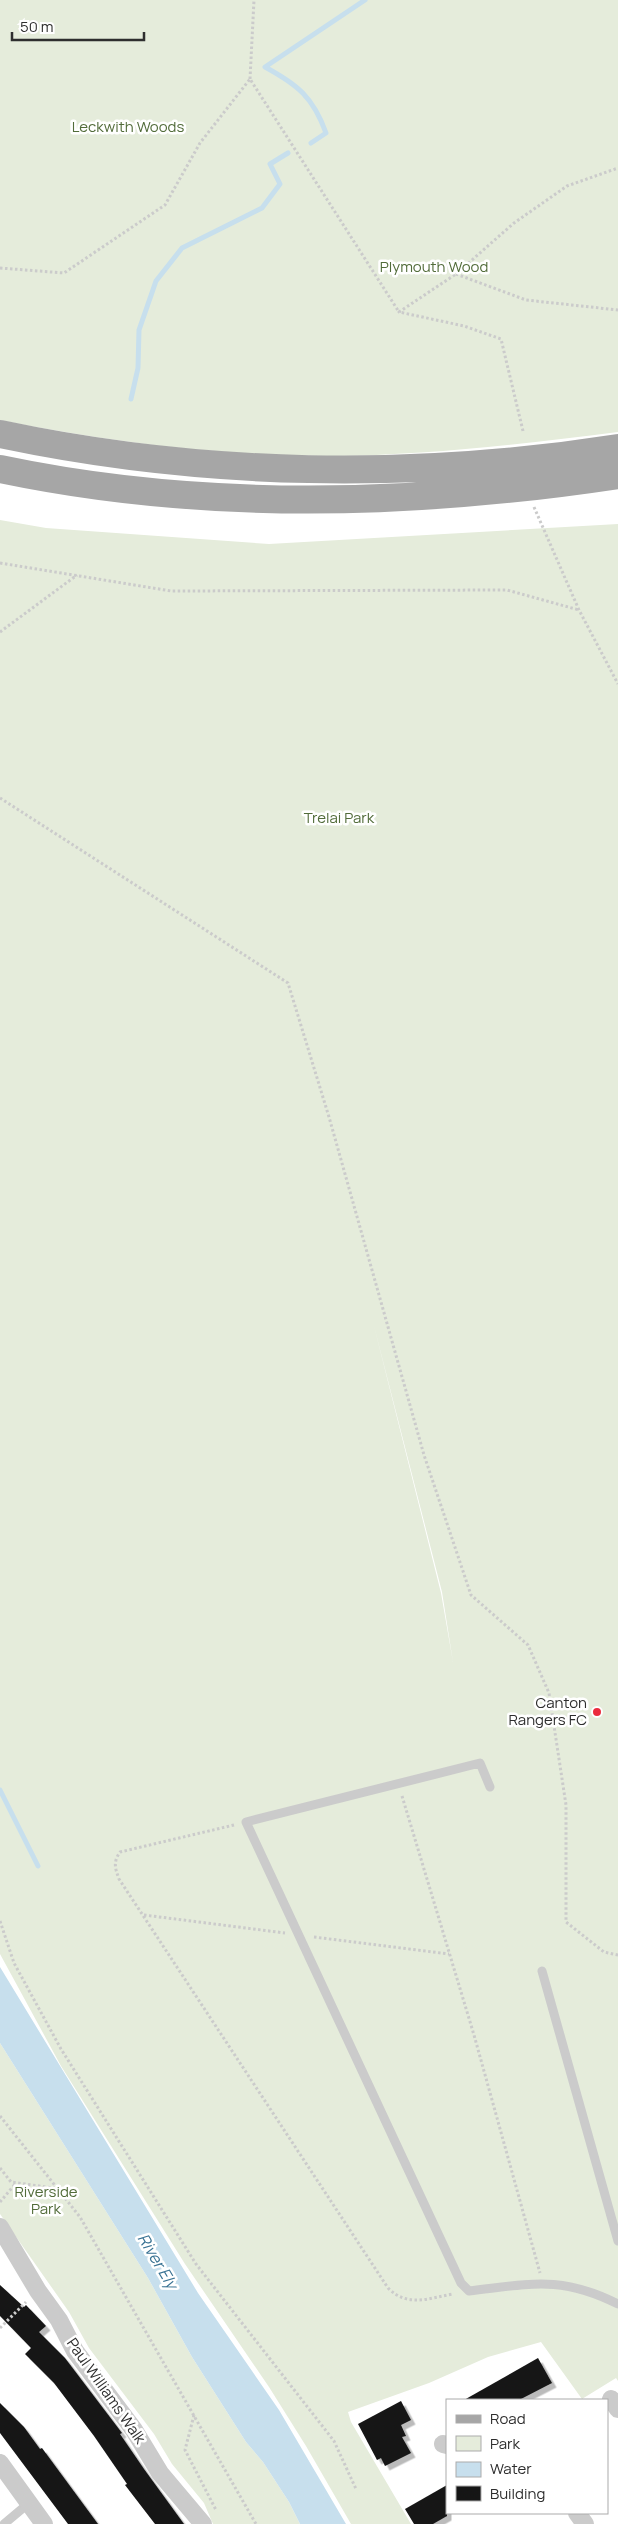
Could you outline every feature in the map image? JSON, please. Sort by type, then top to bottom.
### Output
[{"type":"main road","points":[[0,434],[100,452],[161,460],[294,469],[438,467],[495,463],[618,448]]},
{"type":"main road","points":[[0,469],[93,485],[158,493],[295,501],[429,497],[494,492],[618,475]]},
{"type":"street","name":"Paul Williams Walk","points":[[0,2227],[38,2291],[59,2320],[74,2351],[134,2430],[160,2473],[203,2524]]},
{"type":"street","points":[[0,2463],[44,2524]]},
{"type":"lane","points":[[490,1787],[480,1762],[246,1822],[461,2283],[469,2291],[552,2282],[583,2288],[618,2304]]},
{"type":"lane","points":[[542,1971],[618,2241]]},
{"type":"lane","points":[[4,2524],[29,2503]]},
{"type":"path","points":[[0,268],[64,273],[164,205],[200,143],[250,79],[254,0]]},
{"type":"path","points":[[250,79],[399,312],[464,326],[501,339],[523,431]]},
{"type":"path","points":[[399,312],[456,274],[514,223],[567,186],[618,168]]},
{"type":"path","points":[[456,274],[526,300],[618,310]]},
{"type":"path","points":[[534,507],[579,610],[618,684]]},
{"type":"path","points":[[0,562],[171,590],[507,590],[579,610]]},
{"type":"path","points":[[0,632],[77,575]]},
{"type":"path","points":[[0,798],[288,983],[332,1126],[424,1455],[471,1595],[528,1645],[548,1693],[566,1805],[566,1922],[604,1952],[618,1955]]},
{"type":"path","points":[[398,1783],[474,2035],[542,2283]]},
{"type":"path","points":[[246,1822],[120,1852],[115,1858],[114,1868],[119,1880],[388,2288],[397,2297],[414,2301],[469,2291]]},
{"type":"path","points":[[0,1921],[14,1963],[71,2065],[196,2264],[334,2441],[356,2489]]},
{"type":"path","points":[[0,2116],[80,2217],[256,2524]]},
{"type":"path","points":[[0,2168],[11,2182],[60,2190]]},
{"type":"path","points":[[0,2202],[16,2183]]},
{"type":"path","points":[[0,2328],[38,2291]]},
{"type":"path","points":[[194,2415],[185,2450],[219,2516]]},
{"type":"green space","name":"Plymouth Wood","points":[[0,0],[618,0],[618,432],[511,445],[439,451],[331,456],[248,453],[165,446],[82,435],[0,420]]},
{"type":"green space","name":"Trelai Park","points":[[0,520],[46,528],[269,544],[618,524],[618,2381],[616,2378],[582,2399],[541,2342],[488,2357],[429,2383],[348,2412],[351,2422],[411,2524],[351,2524],[269,2387],[185,2264],[61,2066],[0,1954]],"holes":[[[373,1322],[442,1592],[453,1662],[441,1593]]]},
{"type":"green space","name":"Riverside Park","points":[[0,2043],[148,2278],[192,2357],[246,2442],[263,2462],[289,2502],[300,2524],[213,2524],[204,2503],[172,2464],[154,2434],[89,2348],[69,2312],[0,2214]]},
{"type":"water","name":"River Ely","points":[[0,1967],[198,2293],[279,2410],[346,2524],[300,2524],[289,2502],[263,2462],[246,2442],[192,2357],[148,2278],[0,2043]]},
{"type":"building","points":[[0,2285],[24,2307],[26,2305],[46,2326],[39,2332],[65,2358],[122,2433],[120,2434],[184,2524],[155,2524],[125,2485],[127,2484],[94,2436],[54,2383],[25,2354],[31,2348],[0,2316]]},
{"type":"building","points":[[538,2358],[552,2383],[521,2399],[466,2399]]},
{"type":"building","points":[[401,2401],[411,2420],[401,2425],[406,2436],[402,2437],[411,2453],[385,2466],[381,2458],[377,2460],[358,2424]]},
{"type":"building","points":[[0,2403],[24,2427],[40,2449],[42,2448],[98,2524],[68,2524],[0,2433]]},
{"type":"building","points":[[446,2486],[447,2516],[433,2524],[414,2524],[405,2509]]},
{"type":"waterway","points":[[311,143],[326,133],[316,110],[295,86],[265,67],[365,0]]},
{"type":"waterway","points":[[131,399],[138,368],[139,330],[156,281],[182,248],[262,208],[280,184],[270,164],[288,153]]},
{"type":"waterway","points":[[0,1790],[38,1866]]},
{"type":"place","name":"Canton Rangers FC","points":[[597,1712]]},
{"type":"park label","name":"Leckwith Woods","points":[[128,127]]}]
